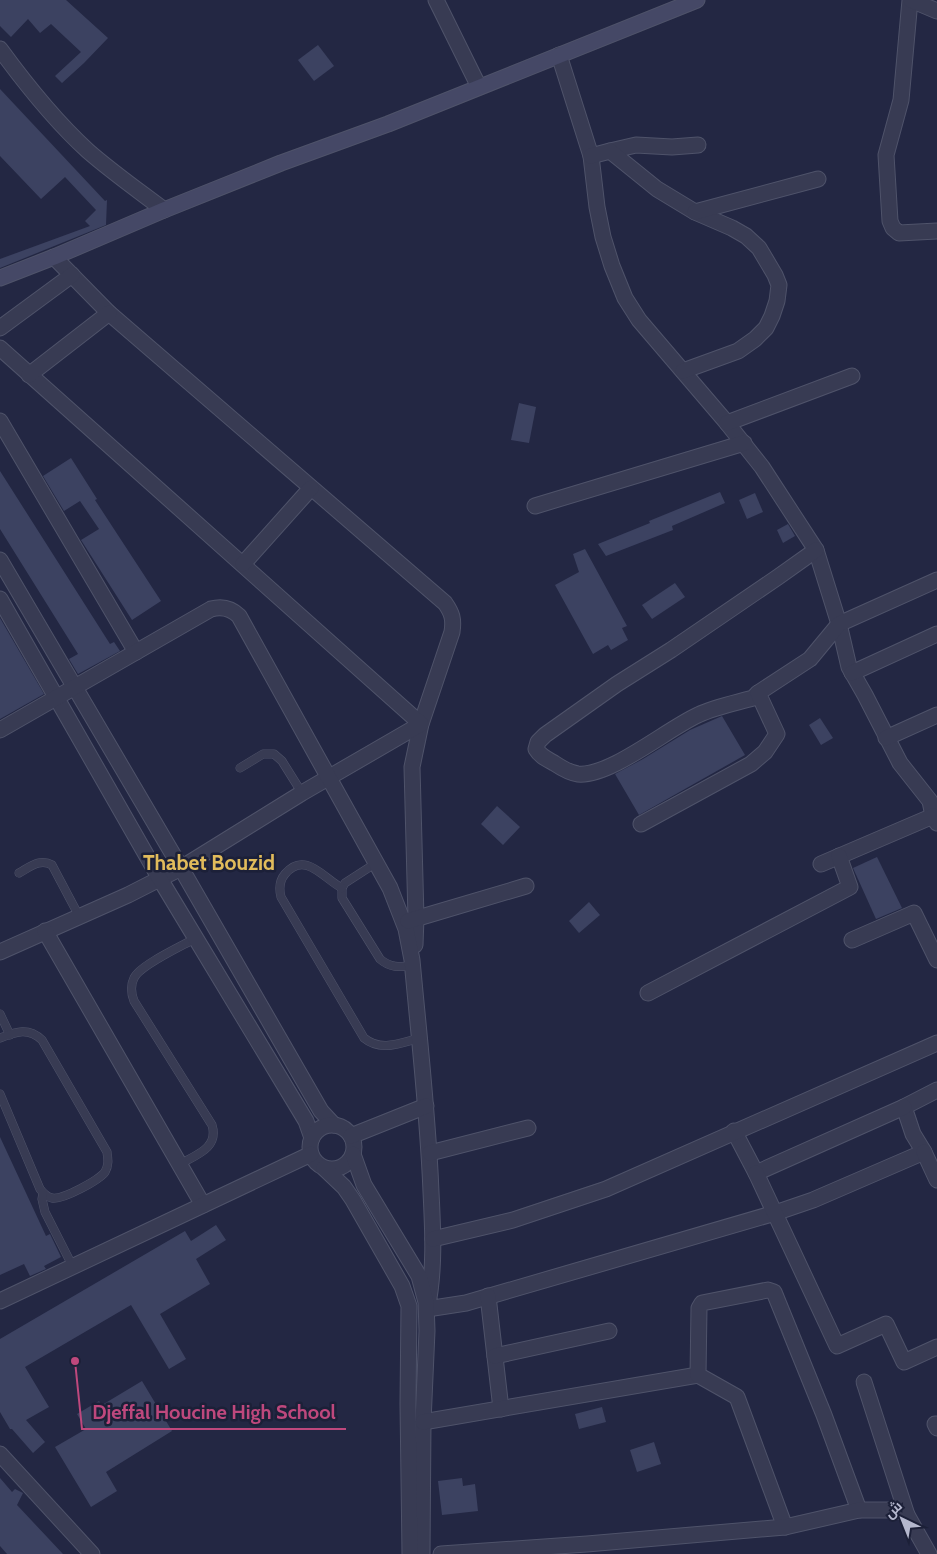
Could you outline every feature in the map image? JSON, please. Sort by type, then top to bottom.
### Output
[{"type":"street","points":[[436,0],[479,87]]},
{"type":"street","points":[[0,278],[281,163],[388,124],[697,0]]},
{"type":"street","points":[[937,11],[910,0],[901,100],[886,155],[890,221],[893,228],[899,233],[937,231]]},
{"type":"street","points":[[0,49],[37,98],[66,130],[89,152],[164,210]]},
{"type":"street","points":[[559,55],[591,156],[597,207],[603,237],[625,298],[639,320],[744,443],[781,494],[816,550],[839,624],[849,666],[900,764],[934,809],[820,864]]},
{"type":"street","points":[[591,156],[636,145],[672,148],[698,145]]},
{"type":"street","points":[[610,151],[657,189],[695,212],[746,236],[759,248],[779,285],[777,301],[772,316],[766,328],[755,339],[738,351],[683,371]]},
{"type":"street","points":[[695,212],[818,179]]},
{"type":"street","points":[[54,257],[108,313],[445,602],[452,611],[454,621],[452,632],[421,724],[413,756],[411,778],[410,944],[430,1153],[433,1238],[431,1282],[427,1309],[423,1422],[422,1554]]},
{"type":"street","points":[[0,328],[72,275]]},
{"type":"street","points":[[29,375],[108,313]]},
{"type":"street","points":[[0,348],[421,724]]},
{"type":"street","points":[[727,423],[852,376]]},
{"type":"street","points":[[0,421],[136,652]]},
{"type":"street","points":[[536,506],[744,443]]},
{"type":"street","points":[[243,564],[311,488]]},
{"type":"street","points":[[816,550],[545,735],[538,742],[536,749],[544,757],[560,767],[578,774],[596,772],[626,759],[671,728],[699,714],[753,698],[810,659],[839,624],[937,580]]},
{"type":"street","points":[[0,560],[181,868],[320,1111],[334,1125],[344,1129],[351,1136],[354,1145],[350,1160],[341,1167],[324,1168]]},
{"type":"street","points":[[0,599],[160,878],[306,1122],[312,1138]]},
{"type":"street","points":[[0,730],[211,609],[224,607],[235,612],[242,620],[396,900],[410,920]]},
{"type":"street","points":[[852,672],[937,634]]},
{"type":"street","points":[[641,824],[751,764],[765,752],[777,734],[758,693]]},
{"type":"street","points":[[886,738],[937,715]]},
{"type":"street","points":[[0,952],[181,868],[302,793],[421,724]]},
{"type":"street","points":[[648,993],[850,887],[839,856]]},
{"type":"street","points":[[410,920],[526,886]]},
{"type":"street","points":[[852,940],[914,913],[932,936],[937,960]]},
{"type":"street","points":[[45,931],[203,1205]]},
{"type":"street","points":[[433,1238],[513,1220],[606,1188],[937,1043]]},
{"type":"street","points":[[756,1173],[937,1090]]},
{"type":"street","points":[[351,1136],[426,1106]]},
{"type":"street","points":[[904,1106],[913,1134],[937,1180]]},
{"type":"street","points":[[334,1125],[321,1128],[312,1138],[309,1149],[310,1154],[316,1162],[344,1187],[353,1200],[402,1286],[409,1306],[410,1554]]},
{"type":"street","points":[[430,1153],[528,1128]]},
{"type":"street","points":[[734,1131],[756,1173],[837,1346],[886,1324],[904,1362],[937,1347]]},
{"type":"street","points":[[427,1309],[466,1303],[775,1213],[813,1200],[924,1152]]},
{"type":"street","points":[[0,1301],[310,1154]]},
{"type":"street","points":[[353,1154],[364,1185],[419,1276],[427,1309]]},
{"type":"street","points":[[698,1375],[700,1305],[708,1301],[768,1290],[773,1291],[824,1415],[859,1510]]},
{"type":"street","points":[[488,1296],[502,1409]]},
{"type":"street","points":[[495,1356],[609,1331]]},
{"type":"street","points":[[423,1422],[698,1375],[737,1397],[785,1527]]},
{"type":"street","points":[[864,1382],[907,1515],[929,1554]]},
{"type":"street","points":[[937,1424],[937,1428]]},
{"type":"street","points":[[0,1454],[92,1554]]},
{"type":"street","points":[[441,1554],[587,1549],[785,1527],[859,1510],[898,1510],[907,1515]]},
{"type":"lane","points":[[240,768],[263,754],[274,754],[282,762],[302,793]]},
{"type":"lane","points":[[19,873],[40,862],[52,865],[79,916]]},
{"type":"lane","points":[[376,863],[349,880],[342,888],[342,898],[384,963],[396,967],[413,966]]},
{"type":"lane","points":[[342,888],[316,869],[307,865],[296,866],[286,872],[279,886],[281,897],[364,1038],[374,1045],[384,1046],[420,1038]]},
{"type":"lane","points":[[180,1164],[210,1146],[214,1131],[134,1001],[131,990],[134,979],[140,969],[196,938]]},
{"type":"lane","points":[[0,1014],[10,1035]]},
{"type":"lane","points":[[0,1038],[19,1031],[26,1031],[38,1036],[42,1040],[107,1152],[106,1170],[99,1178],[63,1197],[52,1198],[43,1193],[0,1094]]},
{"type":"lane","points":[[43,1193],[42,1199],[45,1212],[73,1267]]},
{"type":"building","points":[[0,0],[66,0],[108,38],[62,83],[55,76],[81,52],[51,24],[40,33],[28,19],[11,37],[0,26]]},
{"type":"building","points":[[318,45],[334,66],[314,81],[298,60]]},
{"type":"building","points":[[0,89],[105,201],[107,200],[106,225],[0,268],[0,259],[90,226],[85,221],[96,210],[65,177],[41,199],[0,156]]},
{"type":"building","points":[[519,403],[536,407],[529,443],[511,440]]},
{"type":"building","points":[[71,458],[97,499],[95,500],[161,601],[132,620],[81,540],[99,529],[80,501],[64,511],[43,476]]},
{"type":"building","points":[[0,471],[110,644],[114,642],[120,651],[78,674],[69,659],[78,654],[0,529]]},
{"type":"building","points":[[720,492],[725,503],[672,526],[673,530],[606,556],[598,544],[650,523],[649,521]]},
{"type":"building","points":[[755,493],[763,512],[747,519],[739,500]]},
{"type":"building","points":[[788,524],[795,536],[783,543],[777,530]]},
{"type":"building","points":[[585,549],[627,626],[622,628],[628,640],[611,650],[608,645],[593,654],[555,585],[579,572],[573,554]]},
{"type":"building","points":[[675,583],[685,597],[652,619],[642,605]]},
{"type":"building","points":[[0,618],[44,694],[0,719]]},
{"type":"building","points":[[722,716],[745,755],[639,815],[615,774],[690,730]]},
{"type":"building","points":[[820,718],[833,738],[821,745],[809,725]]},
{"type":"building","points":[[497,806],[520,827],[503,845],[481,824]]},
{"type":"building","points":[[877,857],[902,908],[876,919],[853,868]]},
{"type":"building","points":[[589,902],[600,915],[579,933],[569,921]]},
{"type":"building","points":[[0,1137],[46,1236],[50,1234],[61,1257],[44,1266],[46,1269],[30,1276],[24,1264],[0,1275]]},
{"type":"building","points":[[216,1225],[226,1240],[196,1259],[210,1284],[160,1314],[186,1359],[169,1369],[131,1305],[25,1367],[49,1407],[26,1420],[45,1442],[33,1453],[10,1429],[0,1412],[0,1339],[185,1231],[191,1241]]},
{"type":"building","points":[[142,1381],[172,1431],[106,1472],[117,1491],[91,1507],[55,1447],[86,1429],[77,1414],[99,1401],[102,1405]]},
{"type":"building","points":[[602,1407],[606,1422],[579,1429],[575,1414]]},
{"type":"building","points":[[654,1442],[661,1464],[637,1472],[630,1450]]},
{"type":"building","points":[[0,1478],[12,1492],[15,1489],[23,1493],[17,1505],[63,1554],[7,1554],[0,1546]]},
{"type":"building","points":[[462,1478],[463,1486],[475,1484],[478,1511],[442,1515],[438,1481]]},
{"type":"place","name":"Djeffal Houcine High School","points":[[75,1361]]},
{"type":"district","name":"Thabet Bouzid","points":[[209,863]]}]
